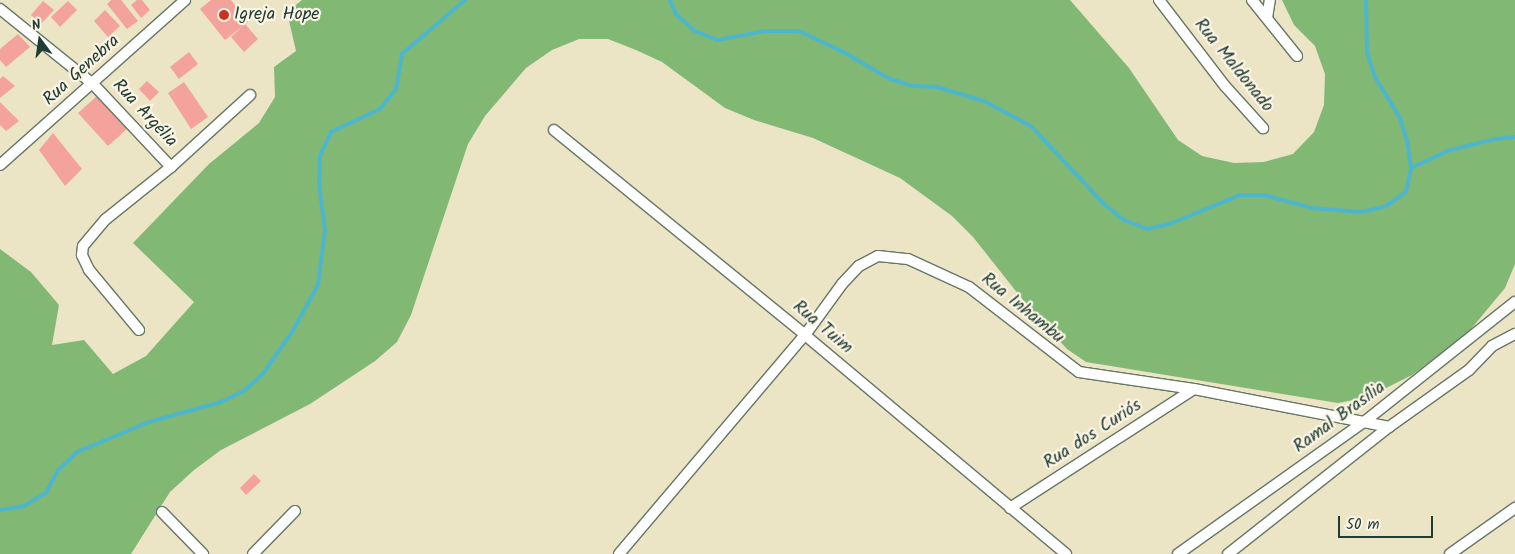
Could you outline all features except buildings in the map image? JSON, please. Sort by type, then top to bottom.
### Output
[{"type":"street","name":"Rua Genebra","points":[[0,165],[185,0]]},
{"type":"street","name":"Rua Maldonado","points":[[1159,0],[1225,86],[1263,128]]},
{"type":"street","points":[[1252,0],[1297,56]]},
{"type":"street","points":[[1267,18],[1270,0]]},
{"type":"street","name":"Rua Argélia","points":[[0,9],[93,84],[171,167]]},
{"type":"street","points":[[139,330],[89,270],[82,255],[83,246],[106,219],[171,167],[250,95]]},
{"type":"street","name":"Rua Tuim","points":[[554,130],[806,335],[1066,554]]},
{"type":"street","name":"Rua Inhambu","points":[[619,554],[806,335],[858,266],[878,256],[896,256],[947,274],[988,298],[1071,369],[1086,375],[1194,389],[1389,427]]},
{"type":"street","name":"Ramal Brasília","points":[[1178,554],[1364,422],[1515,302]]},
{"type":"street","name":"Ramal Brasília","points":[[1228,554],[1389,427],[1469,370],[1492,346],[1515,334]]},
{"type":"street","name":"Rua dos Curiós","points":[[1010,508],[1194,389]]},
{"type":"street","points":[[1450,554],[1515,508]]},
{"type":"street","points":[[253,554],[295,511]]},
{"type":"street","points":[[162,512],[203,554]]},
{"type":"green space","points":[[302,0],[1070,0],[1129,68],[1178,140],[1202,156],[1234,163],[1264,162],[1293,154],[1314,132],[1324,105],[1325,74],[1315,46],[1294,25],[1282,0],[1515,0],[1515,264],[1505,288],[1466,335],[1412,375],[1368,397],[1338,403],[1086,362],[1067,349],[1031,310],[973,237],[952,216],[900,178],[813,138],[754,120],[725,108],[662,62],[636,50],[608,39],[579,39],[552,50],[526,68],[485,116],[468,144],[411,315],[397,342],[375,361],[310,404],[221,450],[194,470],[170,492],[131,554],[0,554],[0,249],[31,272],[59,305],[52,345],[84,340],[113,374],[146,356],[194,302],[133,243],[209,164],[259,123],[275,97],[274,67],[296,51],[287,12]]},
{"type":"waterway","points":[[0,510],[24,506],[46,493],[58,470],[77,452],[149,422],[221,402],[244,391],[262,375],[292,332],[318,285],[325,230],[319,183],[320,156],[331,132],[380,109],[396,89],[402,54],[465,0]]},
{"type":"waterway","points":[[670,0],[676,14],[695,31],[717,40],[765,31],[799,31],[847,54],[888,78],[913,86],[937,87],[984,101],[1031,126],[1104,204],[1124,220],[1147,229],[1172,223],[1240,195],[1264,195],[1312,208],[1361,212],[1386,206],[1406,192],[1411,168],[1407,141],[1400,118],[1375,77],[1367,53],[1366,0]]},
{"type":"waterway","points":[[1411,168],[1447,151],[1495,139],[1515,137]]},
{"type":"place","name":"Igreja Hope","points":[[224,15]]}]
